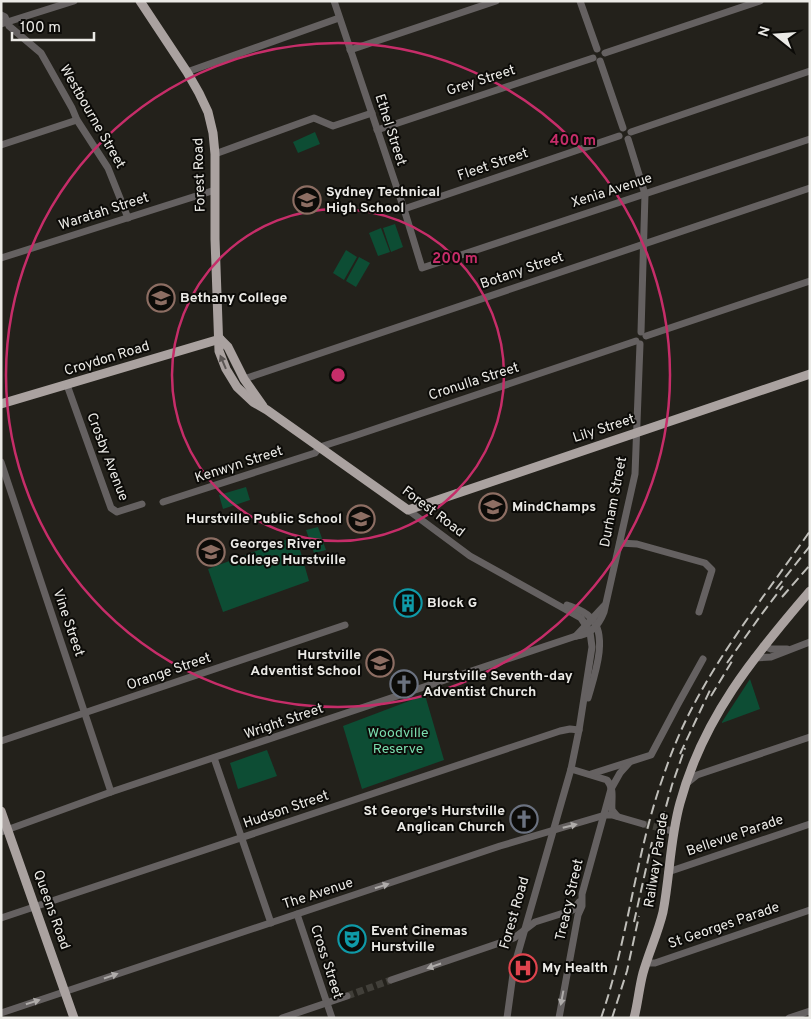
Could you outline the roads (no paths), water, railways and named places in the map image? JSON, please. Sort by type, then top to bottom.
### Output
[{"type":"main road","name":"Forest Road","points":[[140,1],[187,72],[208,112],[215,154],[216,280],[220,339],[219,351],[234,383],[253,402],[408,510]]},
{"type":"main road","name":"Forest Road","points":[[220,339],[228,347],[244,379],[267,410]]},
{"type":"main road","name":"Croydon Road","points":[[1,404],[220,339]]},
{"type":"main road","name":"Lily Street","points":[[408,510],[810,374]]},
{"type":"main road","name":"Railway Parade","points":[[634,1018],[646,963],[662,912],[668,872],[669,830],[693,765],[720,707],[763,646],[810,591]]},
{"type":"main road","name":"Queens Road","points":[[1,812],[4,831],[35,907],[74,1018]]},
{"type":"street","points":[[4,23],[74,1]]},
{"type":"street","name":"Ethel Street","points":[[334,1],[422,268]]},
{"type":"street","points":[[350,50],[496,1]]},
{"type":"street","points":[[580,1],[597,50],[594,52],[623,128],[628,129],[645,194],[643,334]]},
{"type":"street","points":[[597,59],[605,57],[605,53],[760,1]]},
{"type":"street","name":"Westbourne Street","points":[[1,14],[4,23],[40,53],[77,120],[108,168],[128,218]]},
{"type":"street","points":[[187,72],[339,18]]},
{"type":"street","points":[[597,50],[602,50],[605,53]]},
{"type":"street","name":"Grey Street","points":[[377,130],[597,59]]},
{"type":"street","points":[[623,128],[619,132],[619,136],[624,140],[629,136],[810,71]]},
{"type":"street","points":[[215,154],[314,118],[333,126],[372,113]]},
{"type":"street","points":[[1,145],[77,120]]},
{"type":"street","name":"Fleet Street","points":[[404,209],[619,136]]},
{"type":"street","name":"Xenia Avenue","points":[[422,268],[810,139]]},
{"type":"street","name":"Botany Street","points":[[244,379],[810,188]]},
{"type":"street","name":"Waratah Street","points":[[1,258],[215,190]]},
{"type":"street","points":[[638,342],[636,335],[810,281]]},
{"type":"street","name":"Durham Street","points":[[597,626],[602,619],[606,604],[635,474],[638,342]]},
{"type":"street","name":"Cronulla Street","points":[[320,447],[638,342]]},
{"type":"street","name":"Crosby Avenue","points":[[67,385],[111,508],[117,512],[142,504]]},
{"type":"street","name":"Kenwyn Street","points":[[163,502],[307,456],[315,453],[320,447]]},
{"type":"street","name":"Vine Street","points":[[1,462],[111,792]]},
{"type":"street","name":"Forest Road","points":[[408,510],[470,556],[581,618],[588,628],[592,647],[571,769],[514,966],[506,1017]]},
{"type":"street","points":[[620,542],[636,544],[705,563],[710,567],[712,570],[711,576],[700,612]]},
{"type":"street","name":"Forest Road","points":[[539,594],[579,610],[592,619],[597,626],[600,640],[598,656],[579,730]]},
{"type":"street","points":[[588,628],[592,619],[606,604]]},
{"type":"street","name":"Orange Street","points":[[1,741],[345,626]]},
{"type":"street","points":[[588,628],[597,626]]},
{"type":"street","name":"Wright Street","points":[[4,831],[111,792],[576,636],[588,628]]},
{"type":"street","points":[[754,658],[771,658],[810,642]]},
{"type":"street","points":[[763,646],[771,649],[790,649]]},
{"type":"street","points":[[588,774],[648,757],[656,749],[678,704],[704,659]]},
{"type":"street","name":"Hudson Street","points":[[1,918],[560,731],[579,730]]},
{"type":"street","points":[[686,783],[697,775],[810,737]]},
{"type":"street","points":[[574,755],[578,765],[588,774]]},
{"type":"street","points":[[214,758],[271,923]]},
{"type":"street","name":"Treacy Street","points":[[558,1018],[578,916],[582,906],[582,894],[611,789],[629,763]]},
{"type":"street","points":[[693,765],[712,770]]},
{"type":"street","points":[[610,767],[616,772],[618,778]]},
{"type":"street","points":[[571,769],[607,780],[614,798],[612,804],[613,812],[622,819]]},
{"type":"street","points":[[605,815],[612,815],[643,824]]},
{"type":"street","name":"The Avenue","points":[[1,1013],[500,846],[605,815]]},
{"type":"street","points":[[598,839],[608,822],[612,819],[622,819]]},
{"type":"street","points":[[587,821],[599,831],[598,839]]},
{"type":"street","name":"Bellevue Parade","points":[[668,872],[810,824]]},
{"type":"street","points":[[391,980],[519,936],[535,922],[573,910],[578,905],[582,894]]},
{"type":"street","name":"St Georges Parade","points":[[646,963],[655,963],[810,910]]},
{"type":"street","name":"Cross Street","points":[[297,914],[332,1018]]},
{"type":"street","points":[[282,1018],[347,996]]},
{"type":"street","points":[[789,1018],[810,1011]]},
{"type":"tunnel","points":[[643,824],[664,829]]},
{"type":"tunnel","points":[[347,996],[391,980]]},
{"type":"railway","points":[[601,1018],[618,959],[653,809],[679,736],[691,710],[718,663],[810,531]]},
{"type":"railway","points":[[776,589],[810,546]]},
{"type":"railway","points":[[782,597],[810,565]]},
{"type":"railway","points":[[727,663],[783,586]]},
{"type":"railway","points":[[711,696],[734,658]]},
{"type":"railway","points":[[680,754],[711,688]]},
{"type":"railway","points":[[654,850],[672,785],[685,748]]},
{"type":"railway","points":[[634,922],[652,842]]},
{"type":"railway","points":[[612,1018],[627,971],[639,916]]},
{"type":"place","name":"Sydney Technical High School","points":[[307,200]]},
{"type":"place","name":"Bethany College","points":[[161,298]]},
{"type":"place","name":"MindChamps","points":[[493,507]]},
{"type":"place","name":"Hurstville Public School","points":[[361,519]]},
{"type":"place","name":"Georges River College Hurstville","points":[[211,552]]},
{"type":"place","name":"Block G","points":[[408,603]]},
{"type":"place","name":"Hurstville Adventist School","points":[[380,663]]},
{"type":"place","name":"Hurstville Seventh-day Adventist Church","points":[[404,684]]},
{"type":"place","name":"St George's Hurstville Anglican Church","points":[[524,819]]},
{"type":"place","name":"Event Cinemas Hurstville","points":[[352,939]]},
{"type":"place","name":"My Health","points":[[523,968]]},
{"type":"park label","name":"Woodville Reserve","points":[[398,742]]}]
